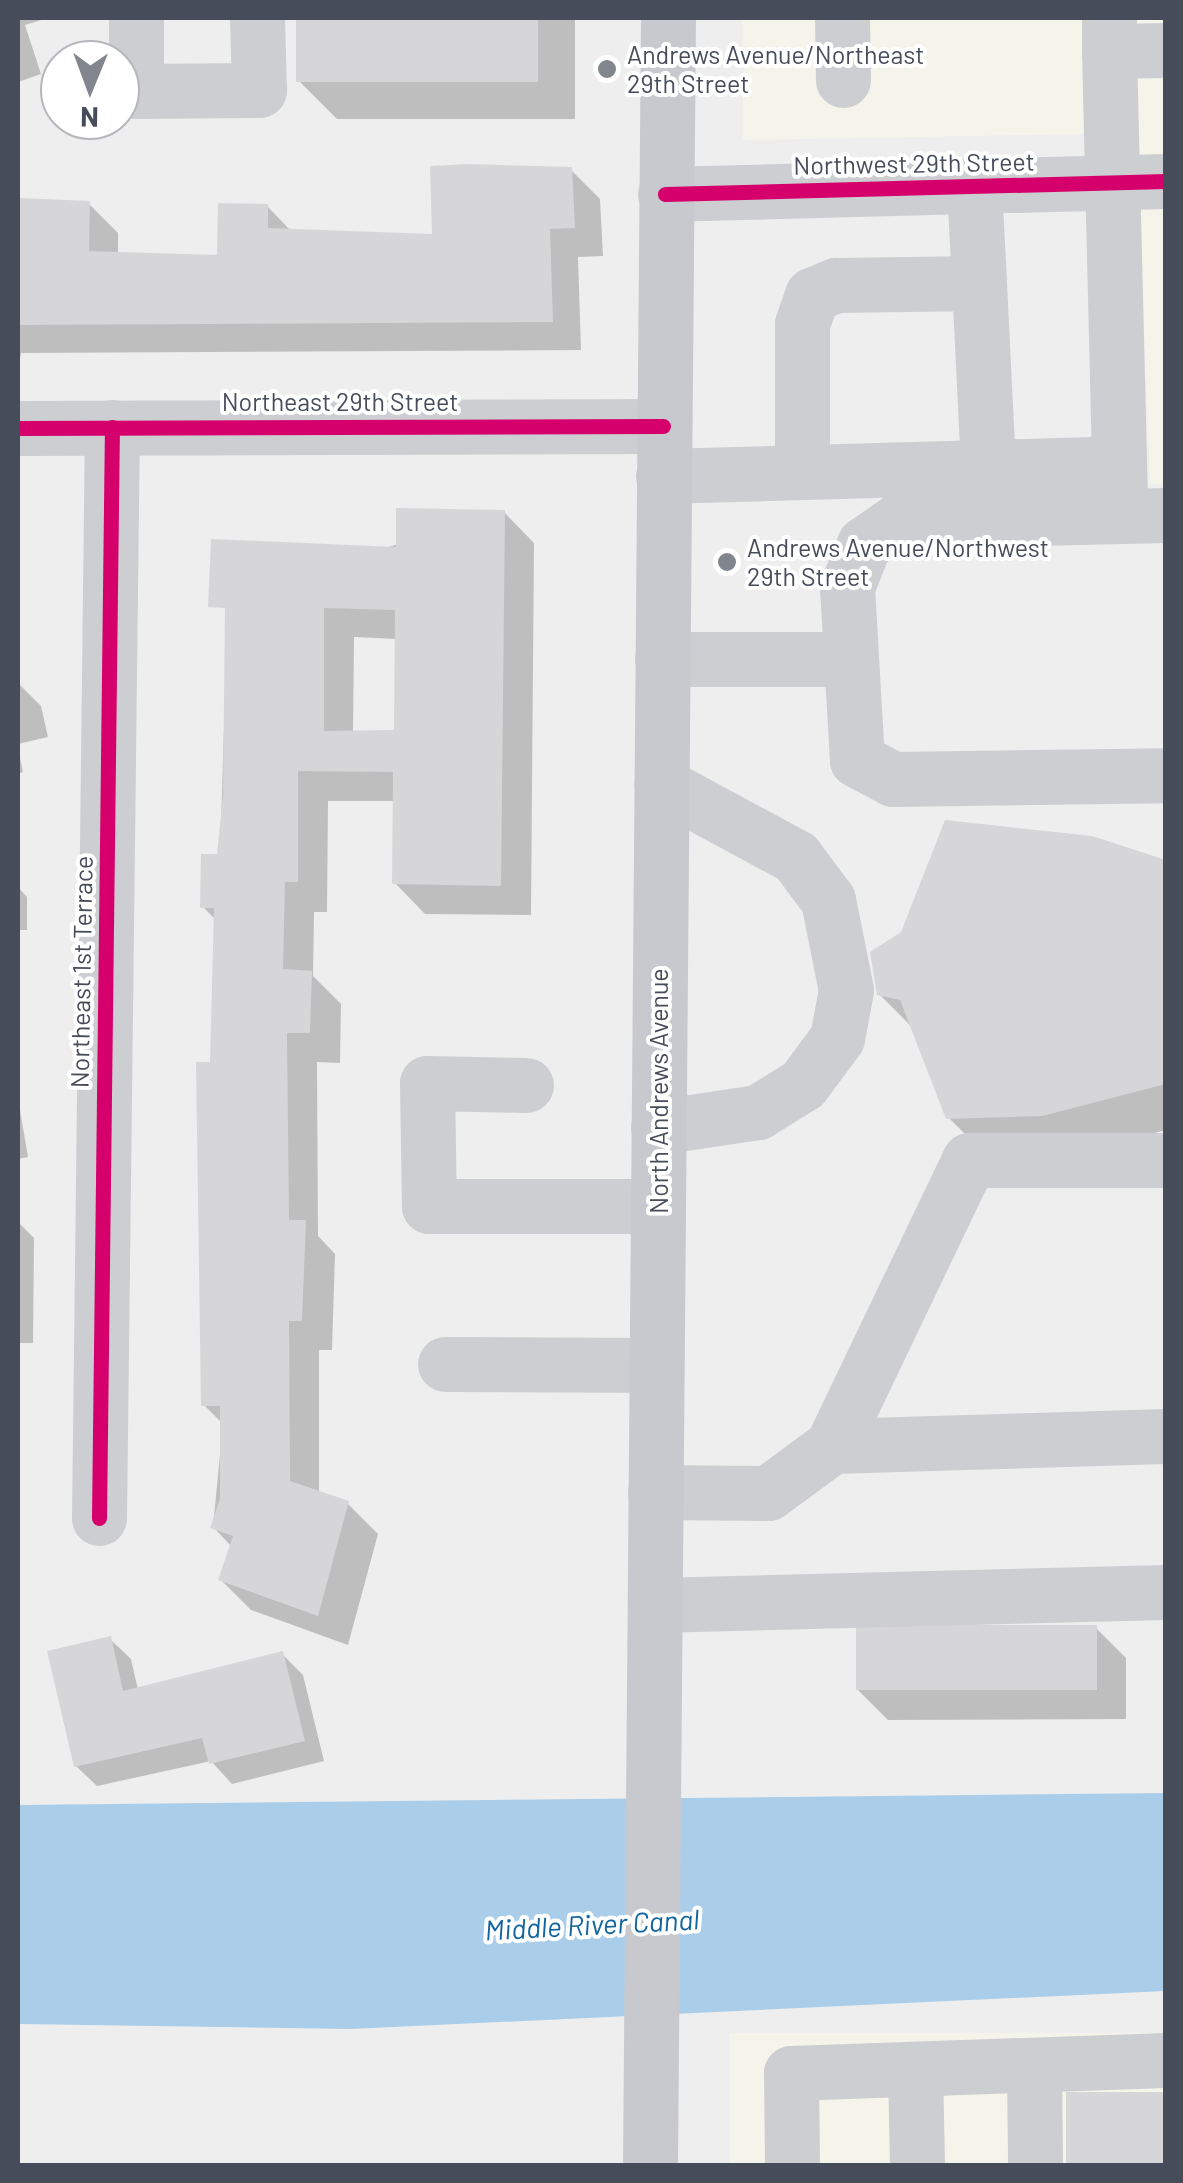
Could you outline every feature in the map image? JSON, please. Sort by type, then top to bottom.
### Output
[{"type":"main road","name":"North Andrews Avenue","points":[[650,2166],[668,18]]},
{"type":"street","points":[[136,18],[136,90],[259,90],[257,18]]},
{"type":"street","points":[[842,18],[843,80]]},
{"type":"street","points":[[1166,50],[1109,34],[1108,182],[1118,463],[1143,516],[897,521],[864,544],[847,588],[858,760],[894,779],[1166,775]]},
{"type":"street","name":"Northwest 29th Street","points":[[665,194],[1166,181]]},
{"type":"street","points":[[974,186],[988,467]]},
{"type":"street","points":[[802,472],[802,324],[812,295],[836,286],[979,283]]},
{"type":"street","name":"Northeast 29th Street","points":[[18,428],[112,427],[663,451],[802,472],[1118,463]]},
{"type":"street","name":"Northeast 1st Terrace","points":[[99,1518],[112,427]]},
{"type":"street","points":[[662,658],[849,659]]},
{"type":"street","points":[[658,1127],[758,1112],[803,1084],[837,1038],[846,990],[828,900],[796,858],[661,784]]},
{"type":"street","points":[[526,1085],[427,1083],[429,1206],[658,1206]]},
{"type":"street","points":[[656,1492],[768,1493],[832,1446],[969,1160],[1166,1160]]},
{"type":"street","points":[[444,1364],[656,1365]]},
{"type":"street","points":[[832,1446],[1166,1436]]},
{"type":"street","points":[[655,1605],[1166,1592]]},
{"type":"street","points":[[792,2166],[791,2073],[1166,2060]]},
{"type":"street","points":[[1034,2064],[1034,2166]]},
{"type":"street","points":[[915,2069],[917,2166]]},
{"type":"shaded area","points":[[743,18],[1165,18],[1165,484],[1150,484],[1136,133],[743,140]]},
{"type":"shaded area","points":[[730,2033],[1165,2033],[1165,2165],[730,2165]]},
{"type":"water","name":"Middle River Canal","points":[[1165,1793],[1165,1991],[350,2029],[18,2024],[18,1805]]},
{"type":"building","points":[[296,18],[538,18],[538,82],[296,82]]},
{"type":"building","points":[[430,166],[572,167],[575,228],[550,229],[553,322],[18,325],[20,198],[90,201],[89,251],[217,255],[218,203],[268,204],[268,228],[432,234]]},
{"type":"building","points":[[396,508],[505,510],[501,886],[392,884],[393,772],[298,771],[298,882],[285,882],[283,969],[312,971],[310,1033],[287,1033],[289,1220],[306,1220],[302,1321],[289,1321],[290,1481],[349,1501],[318,1616],[218,1580],[233,1536],[210,1528],[220,1499],[220,1406],[201,1406],[196,1062],[210,1062],[214,908],[200,908],[201,854],[217,854],[223,795],[225,608],[208,607],[211,539],[396,547]],"holes":[[[324,608],[395,610],[394,730],[324,731]]]},
{"type":"building","points":[[945,820],[1092,836],[1166,860],[1166,1084],[1042,1116],[946,1119],[900,1000],[877,995],[870,952],[901,932]]},
{"type":"building","points":[[856,1625],[1097,1625],[1097,1690],[856,1690]]},
{"type":"building","points":[[111,1636],[123,1691],[283,1651],[305,1741],[209,1764],[202,1738],[74,1767],[47,1651]]},
{"type":"building","points":[[1066,2092],[1166,2092],[1166,2166],[1066,2166]]},
{"type":"cycle path","points":[[665,194],[1166,181]]},
{"type":"cycle path","points":[[18,428],[663,426]]},
{"type":"cycle path","points":[[99,1518],[112,427]]},
{"type":"place","name":"Andrews Avenue/Northeast 29th Street","points":[[607,69]]},
{"type":"place","name":"Andrews Avenue/Northwest 29th Street","points":[[727,562]]}]
